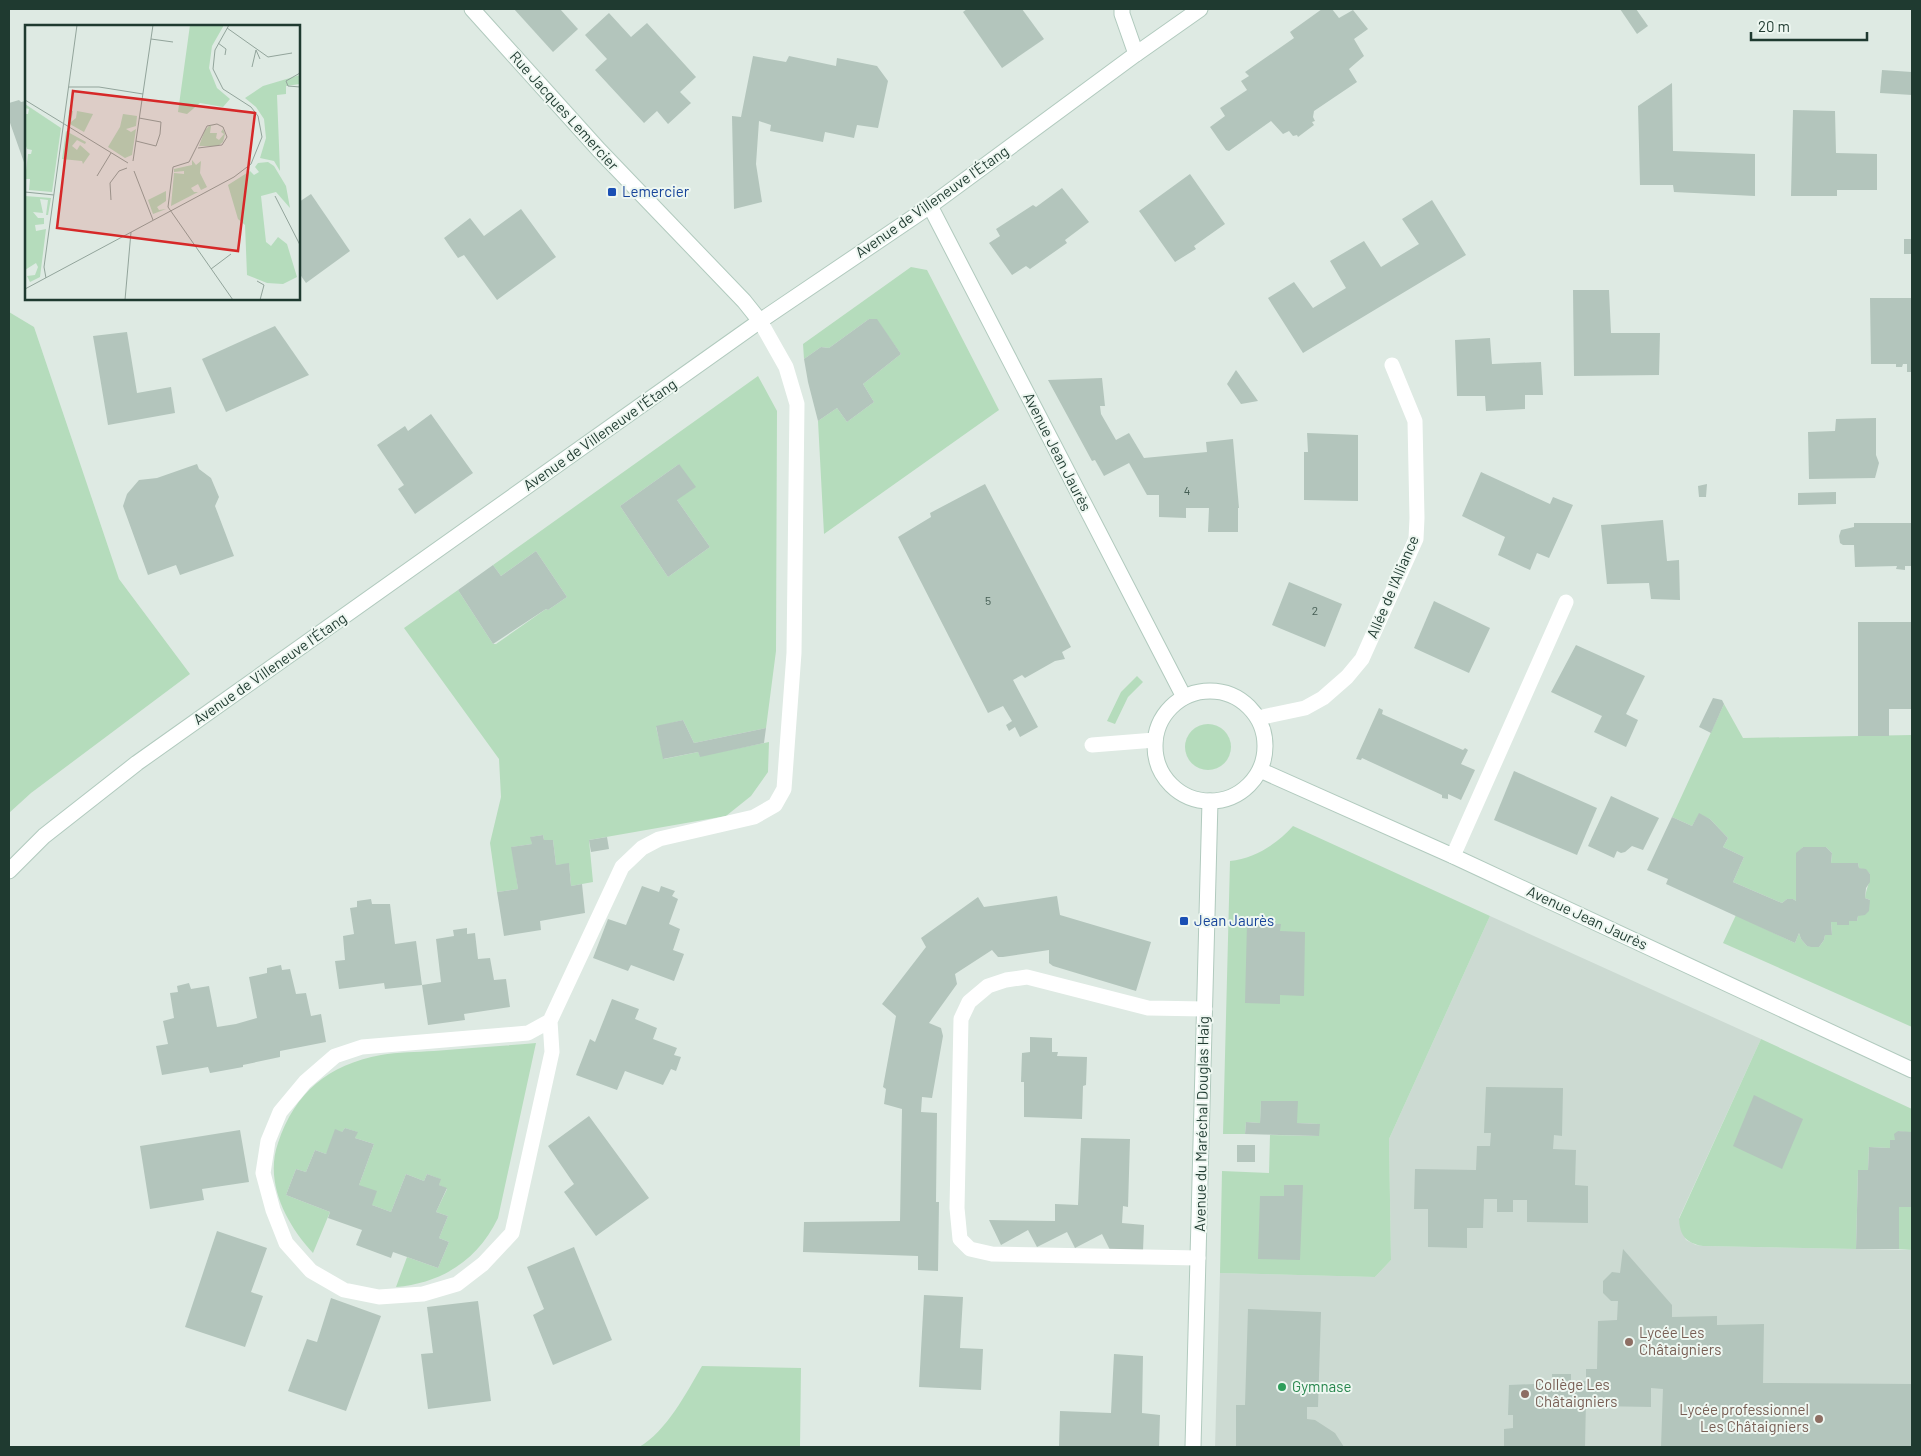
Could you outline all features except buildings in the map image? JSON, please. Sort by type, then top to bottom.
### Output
[{"type":"street","name":"Rue Jacques Lemercier","points":[[472,9],[599,150],[744,301],[760,321],[786,367],[797,404],[794,653],[784,789],[775,805],[754,817],[660,839],[642,848],[622,867],[550,1021]]},
{"type":"street","points":[[1122,9],[1136,54]]},
{"type":"street","name":"Avenue de Villeneuve l'Étang","points":[[9,871],[44,836],[137,763],[760,321],[930,206],[1200,9]]},
{"type":"street","name":"Avenue Jean Jaurès","points":[[930,206],[1184,697]]},
{"type":"street","name":"Allée de l'Alliance","points":[[1258,718],[1304,708],[1323,698],[1347,677],[1362,659],[1416,539],[1414,421],[1392,365]]},
{"type":"street","points":[[1453,856],[1566,602]]},
{"type":"street","points":[[1211,690],[1226,693],[1239,698],[1250,707],[1258,718],[1265,735],[1266,753],[1260,770],[1252,783],[1240,793],[1226,800],[1210,802],[1192,798],[1176,790],[1164,776],[1156,759],[1155,740],[1160,723],[1170,708],[1184,697],[1197,692],[1211,690]]},
{"type":"street","points":[[1092,745],[1155,740]]},
{"type":"street","name":"Avenue Jean Jaurès","points":[[1260,770],[1453,856],[1912,1070]]},
{"type":"street","name":"Avenue du Maréchal Douglas Haig","points":[[1193,1447],[1210,802]]},
{"type":"street","points":[[1198,1258],[992,1254],[970,1249],[960,1239],[958,1115],[961,1019],[968,1002],[988,986],[1006,980],[1027,977],[1148,1008],[1204,1009]]},
{"type":"street","points":[[550,1021],[552,1052],[512,1234],[495,1252],[457,1284],[423,1294],[379,1297],[344,1290],[311,1270],[286,1243],[272,1210],[263,1173],[268,1142],[280,1112],[305,1082],[335,1056],[362,1047],[528,1033],[550,1021]]},
{"type":"shaded area","points":[[1490,916],[1761,1039],[1679,1218],[1681,1229],[1686,1240],[1703,1246],[1912,1250],[1912,1447],[1215,1447],[1220,1273],[1375,1277],[1391,1260],[1389,1139]]},
{"type":"green space","points":[[911,267],[927,270],[999,410],[824,534],[818,421],[837,408],[847,422],[874,402],[863,384],[901,354],[876,319],[869,319],[829,348],[821,347],[804,359],[803,344]]},
{"type":"green space","points":[[9,312],[34,327],[119,579],[190,674],[31,793],[9,813]]},
{"type":"green space","points":[[758,376],[777,411],[776,651],[766,728],[694,743],[683,720],[656,727],[664,759],[698,752],[700,756],[769,742],[768,772],[751,796],[726,816],[589,840],[593,882],[571,886],[569,864],[556,865],[553,840],[544,840],[543,835],[531,837],[532,844],[512,847],[518,889],[497,892],[490,843],[501,797],[499,759],[404,628],[458,590],[493,644],[496,644],[546,609],[548,610],[567,597],[536,551],[501,576],[493,565]],"holes":[[[679,464],[677,500],[710,547],[668,577],[620,506]]]},
{"type":"green space","points":[[1137,676],[1143,682],[1128,697],[1115,724],[1107,721],[1121,692]]},
{"type":"green space","points":[[1724,704],[1743,738],[1912,735],[1912,1027],[1723,943],[1736,915],[1795,943],[1799,933],[1807,946],[1819,947],[1825,935],[1832,935],[1831,922],[1837,922],[1837,925],[1849,925],[1849,921],[1857,921],[1858,916],[1870,900],[1865,898],[1870,874],[1866,870],[1859,868],[1858,863],[1831,863],[1832,853],[1826,847],[1803,847],[1796,854],[1796,901],[1787,899],[1782,903],[1733,882],[1744,857],[1723,847],[1728,838],[1710,819],[1699,814],[1692,826],[1672,817]]},
{"type":"green space","points":[[1203,724],[1213,724],[1227,734],[1231,747],[1227,760],[1221,766],[1213,770],[1203,770],[1189,760],[1185,752],[1185,742],[1195,728]]},
{"type":"green space","points":[[1293,826],[1490,916],[1389,1139],[1391,1260],[1375,1277],[1220,1273],[1222,1171],[1269,1173],[1270,1135],[1319,1136],[1319,1124],[1297,1123],[1297,1101],[1261,1101],[1260,1123],[1246,1122],[1245,1134],[1223,1134],[1230,861],[1248,857],[1265,849],[1280,839]]},
{"type":"green space","points":[[1761,1039],[1912,1109],[1912,1133],[1898,1131],[1895,1140],[1890,1140],[1890,1148],[1869,1147],[1868,1170],[1858,1170],[1856,1249],[1703,1246],[1688,1241],[1681,1230],[1679,1219]]},
{"type":"green space","points":[[536,1043],[498,1218],[490,1233],[469,1257],[457,1267],[429,1280],[413,1285],[396,1287],[407,1257],[438,1268],[449,1242],[439,1238],[448,1216],[436,1212],[447,1189],[439,1185],[440,1179],[427,1174],[424,1181],[406,1174],[391,1212],[372,1205],[359,1185],[374,1144],[355,1138],[357,1132],[345,1128],[326,1154],[315,1150],[306,1172],[296,1169],[286,1195],[330,1212],[313,1253],[303,1242],[280,1202],[276,1188],[274,1158],[285,1125],[294,1109],[304,1095],[316,1084],[345,1066],[381,1055]]},
{"type":"green space","points":[[1899,1207],[1912,1207],[1912,1250],[1899,1249]]},
{"type":"green space","points":[[702,1366],[801,1368],[800,1447],[639,1447],[667,1422]]},
{"type":"place","name":"Lemercier","points":[[612,192]]},
{"type":"place","name":"Jean Jaurès","points":[[1184,921]]},
{"type":"place","name":"Lycée Les Châtaigniers","points":[[1629,1342]]},
{"type":"place","name":"Gymnase","points":[[1282,1387]]},
{"type":"place","name":"Collège Les Châtaigniers","points":[[1525,1394]]},
{"type":"place","name":"Lycée professionnel Les Châtaigniers","points":[[1819,1419]]}]
